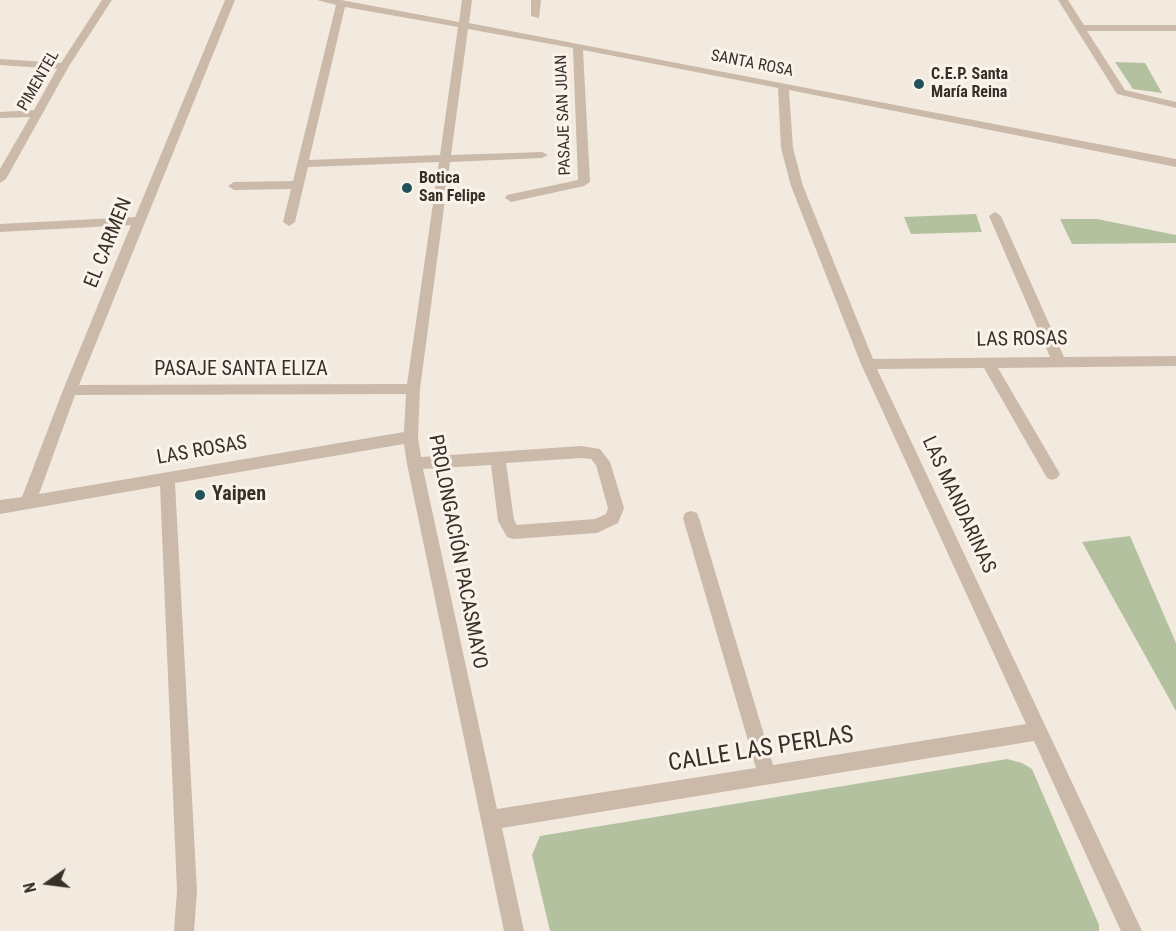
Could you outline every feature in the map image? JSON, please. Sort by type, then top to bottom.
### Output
[{"type":"street","name":"PIMENTEL","points":[[0,179],[64,66],[107,0]]},
{"type":"street","name":"EL CARMEN","points":[[28,502],[70,390],[230,0]]},
{"type":"street","name":"SANTA ROSA","points":[[322,0],[578,46],[1176,163]]},
{"type":"street","name":"PROLONGACIÓN PACASMAYO","points":[[467,0],[412,389],[411,437],[414,464],[514,931]]},
{"type":"street","points":[[536,0],[536,16]]},
{"type":"street","points":[[1063,0],[1121,92],[1176,105]]},
{"type":"street","points":[[289,222],[341,3]]},
{"type":"street","points":[[1081,28],[1176,28]]},
{"type":"street","name":"PASAJE SAN JUAN","points":[[511,198],[584,182],[578,46]]},
{"type":"street","points":[[0,62],[64,66]]},
{"type":"street","name":"LAS MANDARINAS","points":[[783,86],[787,148],[797,186],[868,364],[1132,931]]},
{"type":"street","points":[[0,115],[38,113]]},
{"type":"street","points":[[303,164],[542,155]]},
{"type":"street","points":[[234,186],[298,185]]},
{"type":"street","points":[[995,216],[1058,360]]},
{"type":"street","points":[[0,228],[139,221]]},
{"type":"street","name":"LAS ROSAS","points":[[868,364],[1058,360],[1176,361]]},
{"type":"street","points":[[988,362],[1052,474]]},
{"type":"street","name":"PASAJE SANTA ELIZA","points":[[70,390],[412,389]]},
{"type":"street","name":"LAS ROSAS","points":[[0,507],[411,437]]},
{"type":"street","points":[[414,464],[595,453],[603,462],[616,508],[612,518],[597,526],[513,532],[506,521],[498,459]]},
{"type":"street","points":[[167,478],[187,891],[183,931]]},
{"type":"street","points":[[691,518],[767,775]]},
{"type":"street","name":"CALLE LAS PERLAS","points":[[490,820],[1040,731]]},
{"type":"green space","points":[[1115,62],[1145,63],[1162,93],[1133,89]]},
{"type":"green space","points":[[976,214],[982,232],[911,234],[904,217]]},
{"type":"green space","points":[[1060,219],[1097,219],[1176,235],[1176,243],[1072,244]]},
{"type":"green space","points":[[1130,536],[1176,643],[1176,711],[1082,542]]},
{"type":"green space","points":[[1007,759],[1022,763],[1032,769],[1099,925],[1099,931],[550,931],[532,855],[540,836]]},
{"type":"place","name":"C.E.P. Santa María Reina","points":[[919,84]]},
{"type":"place","name":"Botica San Felipe","points":[[407,188]]},
{"type":"place","name":"Yaipen","points":[[200,495]]}]
